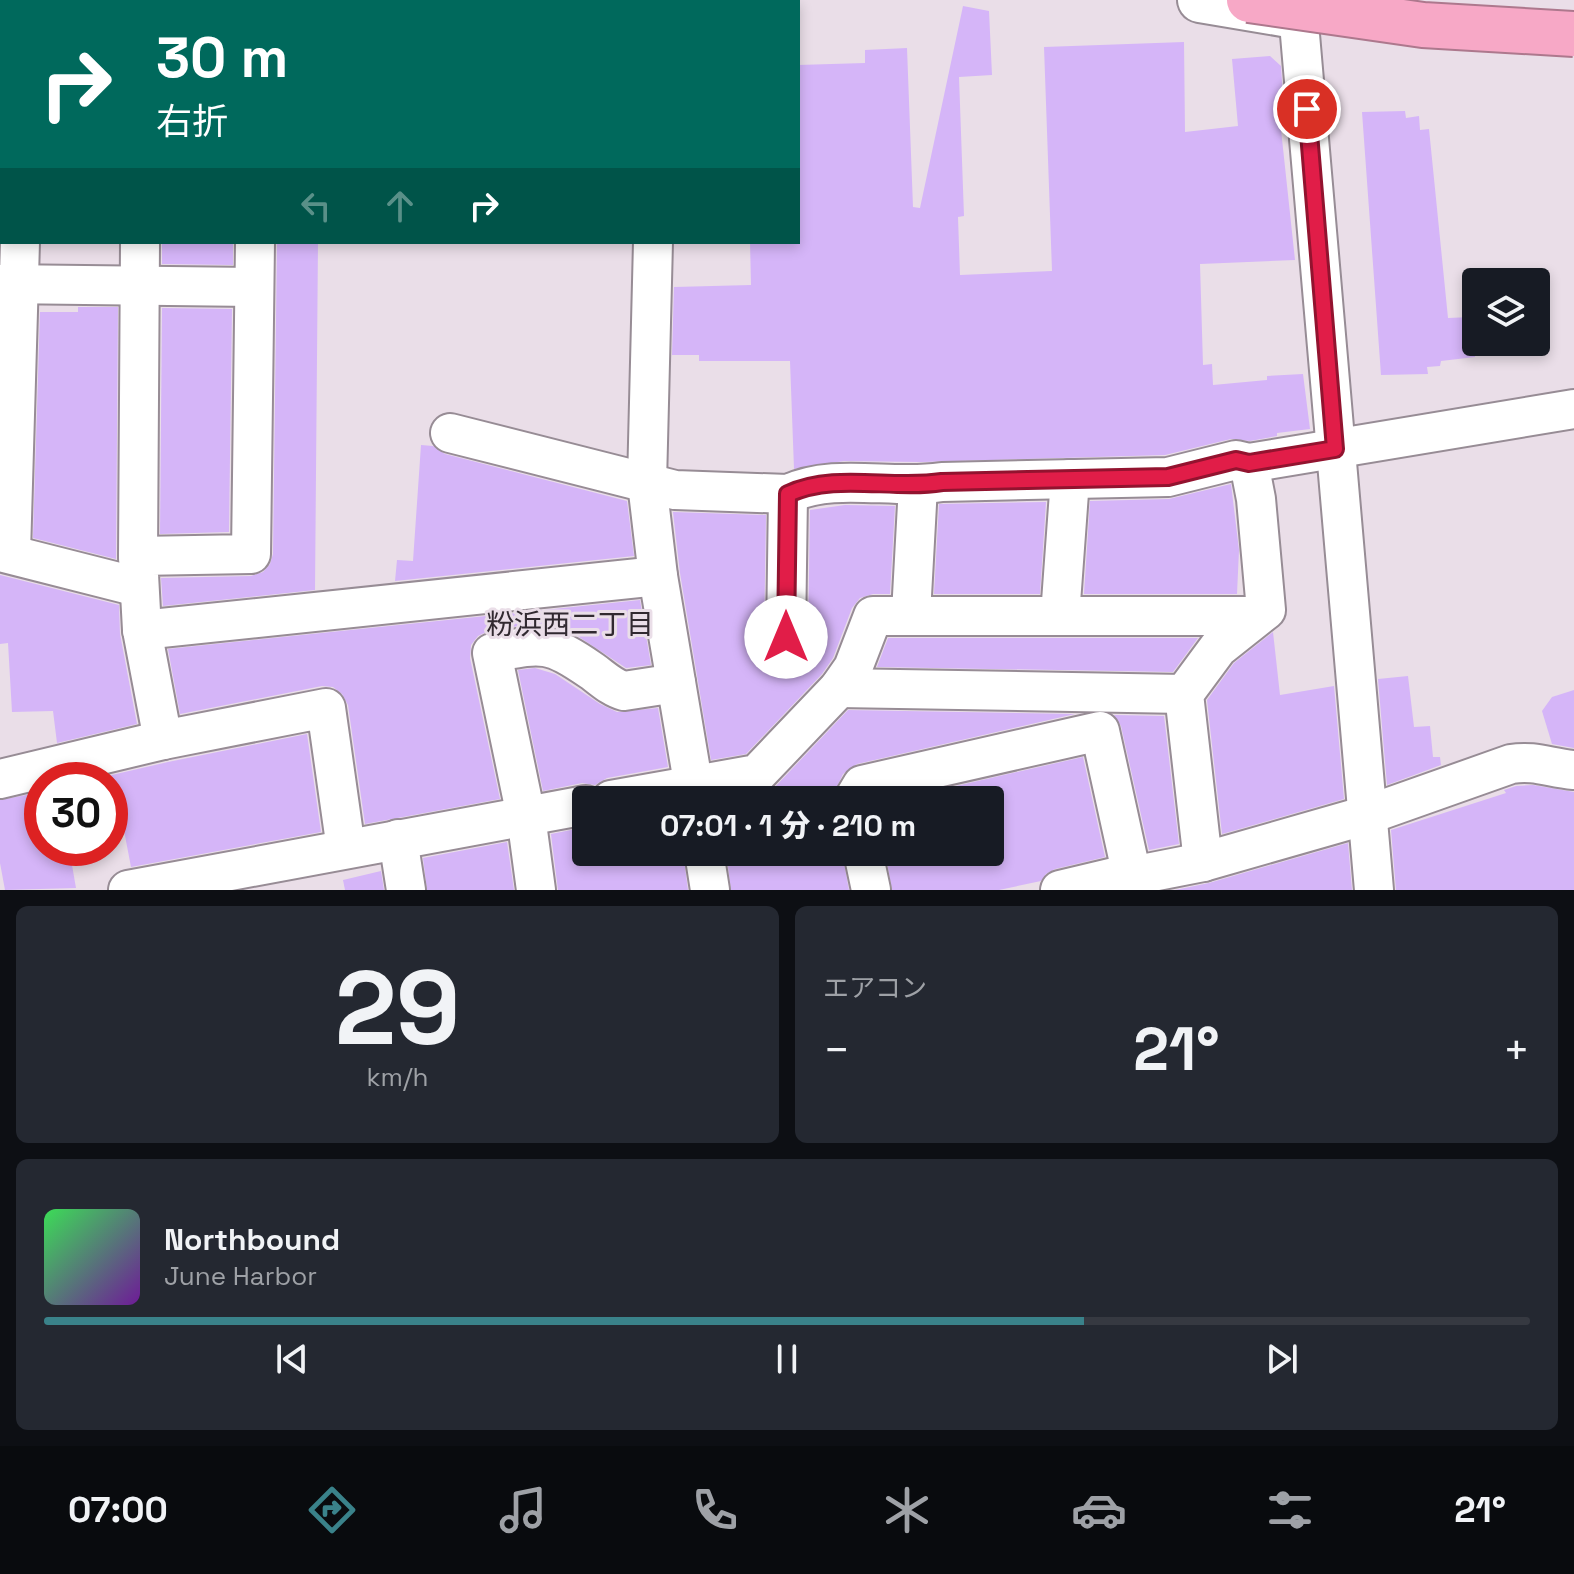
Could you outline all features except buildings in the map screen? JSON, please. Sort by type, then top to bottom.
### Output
[{"type":"highway","points":[[1249,0],[1423,25],[1574,34]]},
{"type":"street","points":[[1200,0],[1298,8],[1415,37],[1574,44]]},
{"type":"street","points":[[1298,8],[1374,890]]},
{"type":"street","points":[[20,244],[10,284],[6,552],[138,572],[251,554],[255,244]]},
{"type":"street","points":[[140,244],[138,572],[142,630],[163,740]]},
{"type":"street","points":[[653,244],[647,483],[658,576],[694,786]]},
{"type":"street","points":[[10,284],[254,287]]},
{"type":"street","points":[[450,433],[675,490],[788,494],[823,483],[918,486],[942,482],[1168,477],[1236,460],[1249,463],[1574,409]]},
{"type":"street","points":[[1203,862],[1184,694],[1218,648],[1266,610],[1256,499],[1249,463]]},
{"type":"street","points":[[1060,616],[1070,479]]},
{"type":"street","points":[[911,614],[918,486]]},
{"type":"street","points":[[786,637],[788,494]]},
{"type":"street","points":[[142,630],[658,576]]},
{"type":"street","points":[[716,786],[757,774],[839,688],[853,668],[873,616],[1256,616]]},
{"type":"street","points":[[536,890],[526,816],[492,653],[535,645],[549,647],[624,691],[676,683]]},
{"type":"street","points":[[839,688],[1184,694]]},
{"type":"street","points":[[0,779],[163,740],[326,708],[346,849]]},
{"type":"street","points":[[861,786],[1100,731],[1127,880]]},
{"type":"street","points":[[1060,890],[1127,880],[1203,862],[1367,815],[1511,764],[1530,761],[1574,770]]},
{"type":"street","points":[[128,890],[235,880],[346,849],[572,808]]},
{"type":"street","points":[[398,839],[406,890]]},
{"type":"street","points":[[706,866],[710,890]]},
{"type":"street","points":[[866,866],[871,890]]},
{"type":"district","name":"粉浜西二丁目","points":[[570,624]]},
{"type":"route","points":[[786,637],[788,494],[801,488],[823,483],[918,486],[942,482],[1168,477],[1236,460],[1249,463],[1335,449],[1307,109]]}]
